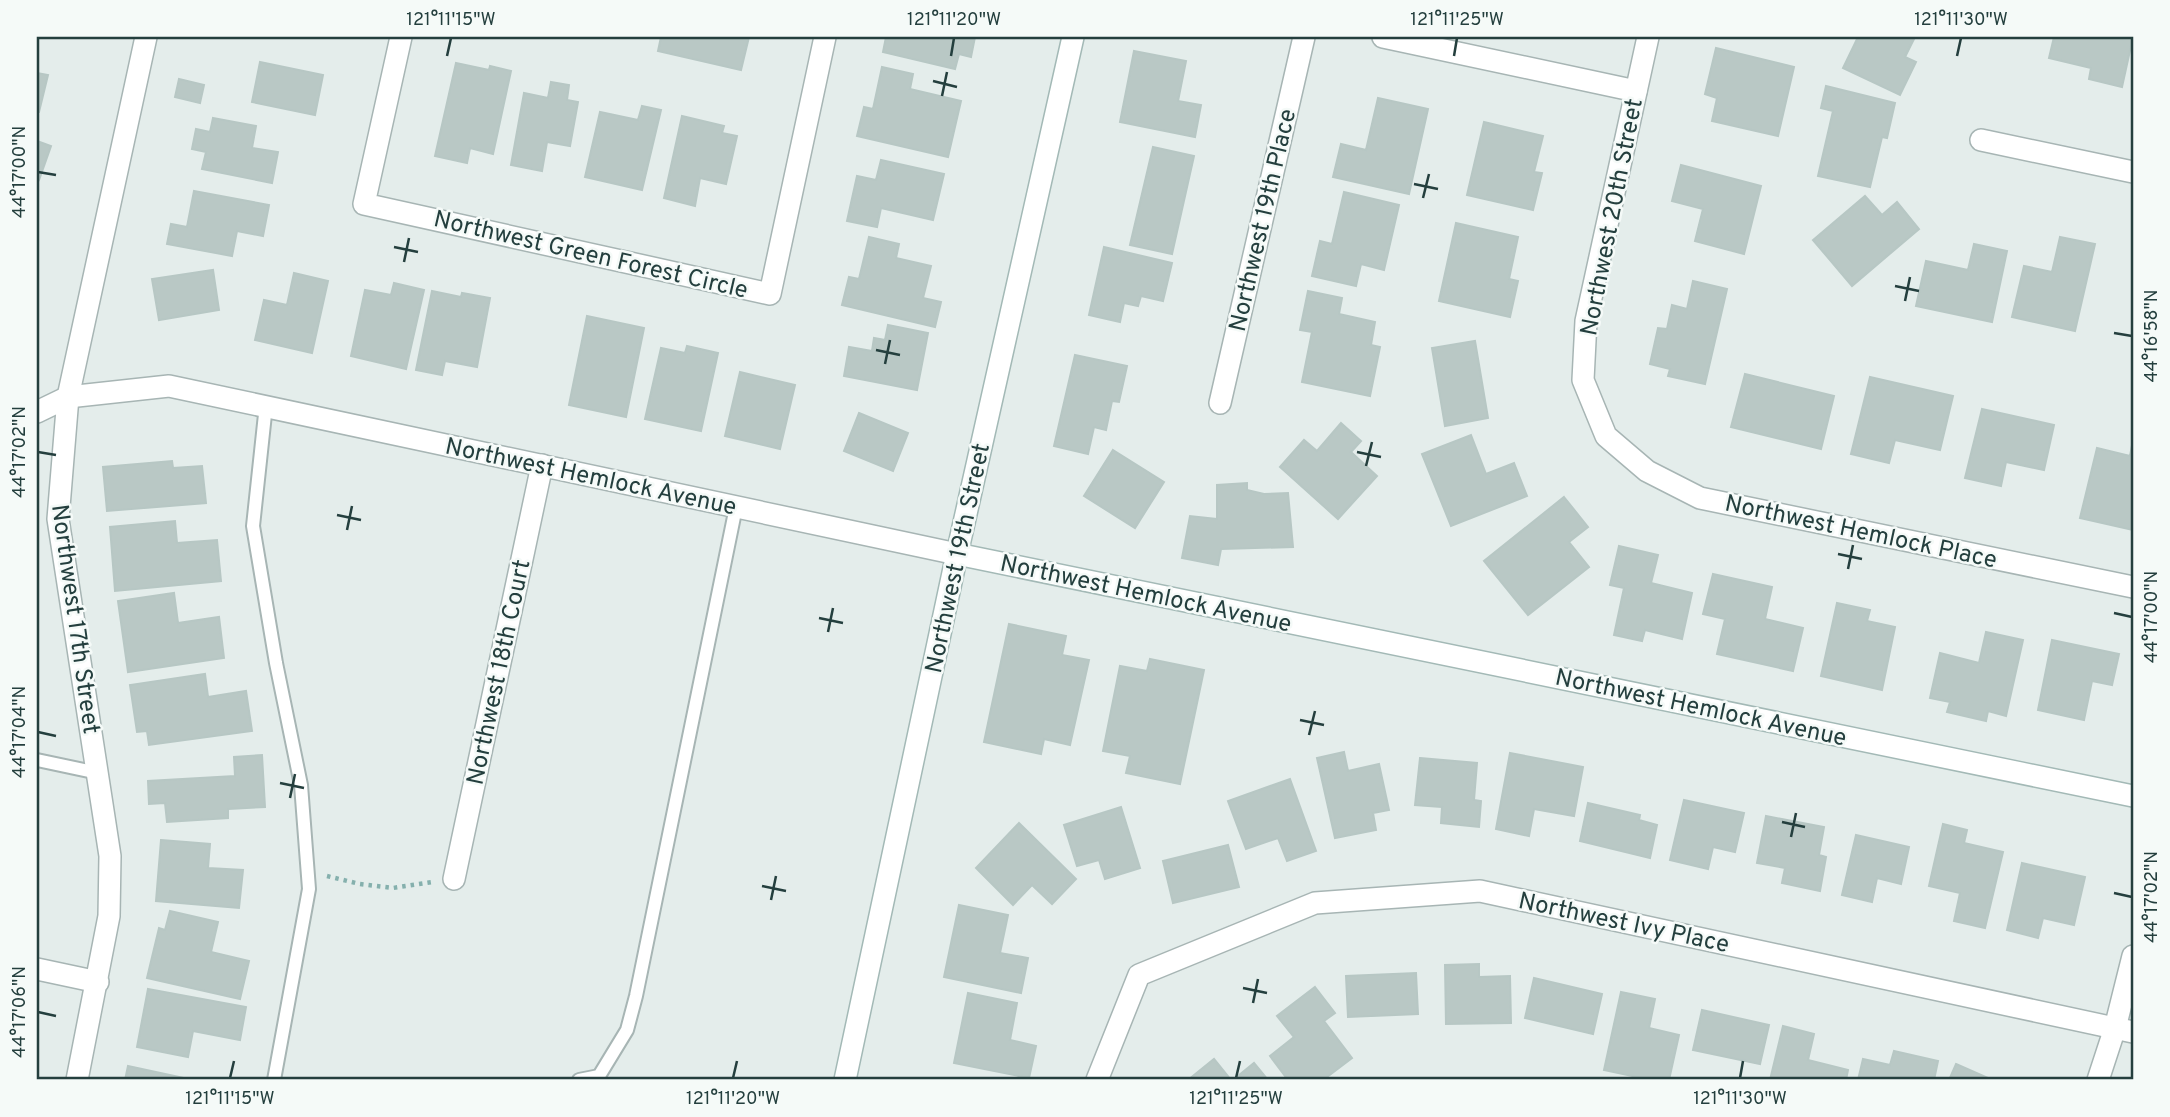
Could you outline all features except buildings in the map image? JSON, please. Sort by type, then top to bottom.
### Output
[{"type":"street","name":"Northwest 17th Street","points":[[77,1080],[109,916],[110,856],[58,519],[68,397],[146,37]]},
{"type":"street","name":"Northwest Green Forest Circle","points":[[398,37],[364,204],[769,294],[825,37]]},
{"type":"street","name":"Northwest 19th Street","points":[[845,1080],[957,554],[1073,37]]},
{"type":"street","name":"Northwest 19th Place","points":[[1220,403],[1304,37]]},
{"type":"street","points":[[1383,37],[1636,91]]},
{"type":"street","name":"Northwest 20th Street","points":[[1606,436],[1583,380],[1587,321],[1648,37]]},
{"type":"street","points":[[1981,139],[2133,172]]},
{"type":"street","name":"Northwest Hemlock Avenue","points":[[37,412],[68,397],[169,386],[957,554],[2133,796]]},
{"type":"street","name":"Northwest Hemlock Place","points":[[1606,436],[1647,471],[1700,498],[2133,587]]},
{"type":"street","name":"Northwest 18th Court","points":[[454,879],[542,465]]},
{"type":"street","name":"Northwest Ivy Place","points":[[1097,1080],[1139,975],[1315,903],[1480,891],[2124,1030]]},
{"type":"street","points":[[2098,1080],[2124,1030],[2133,956]]},
{"type":"street","points":[[37,969],[98,982]]},
{"type":"lane","points":[[266,405],[253,526],[276,663],[301,785],[309,889],[274,1080]]},
{"type":"lane","points":[[579,1080],[599,1078],[627,1030],[736,507]]},
{"type":"lane","points":[[37,760],[98,773]]},
{"type":"path","points":[[308,871],[360,884],[393,888],[454,879]]}]
